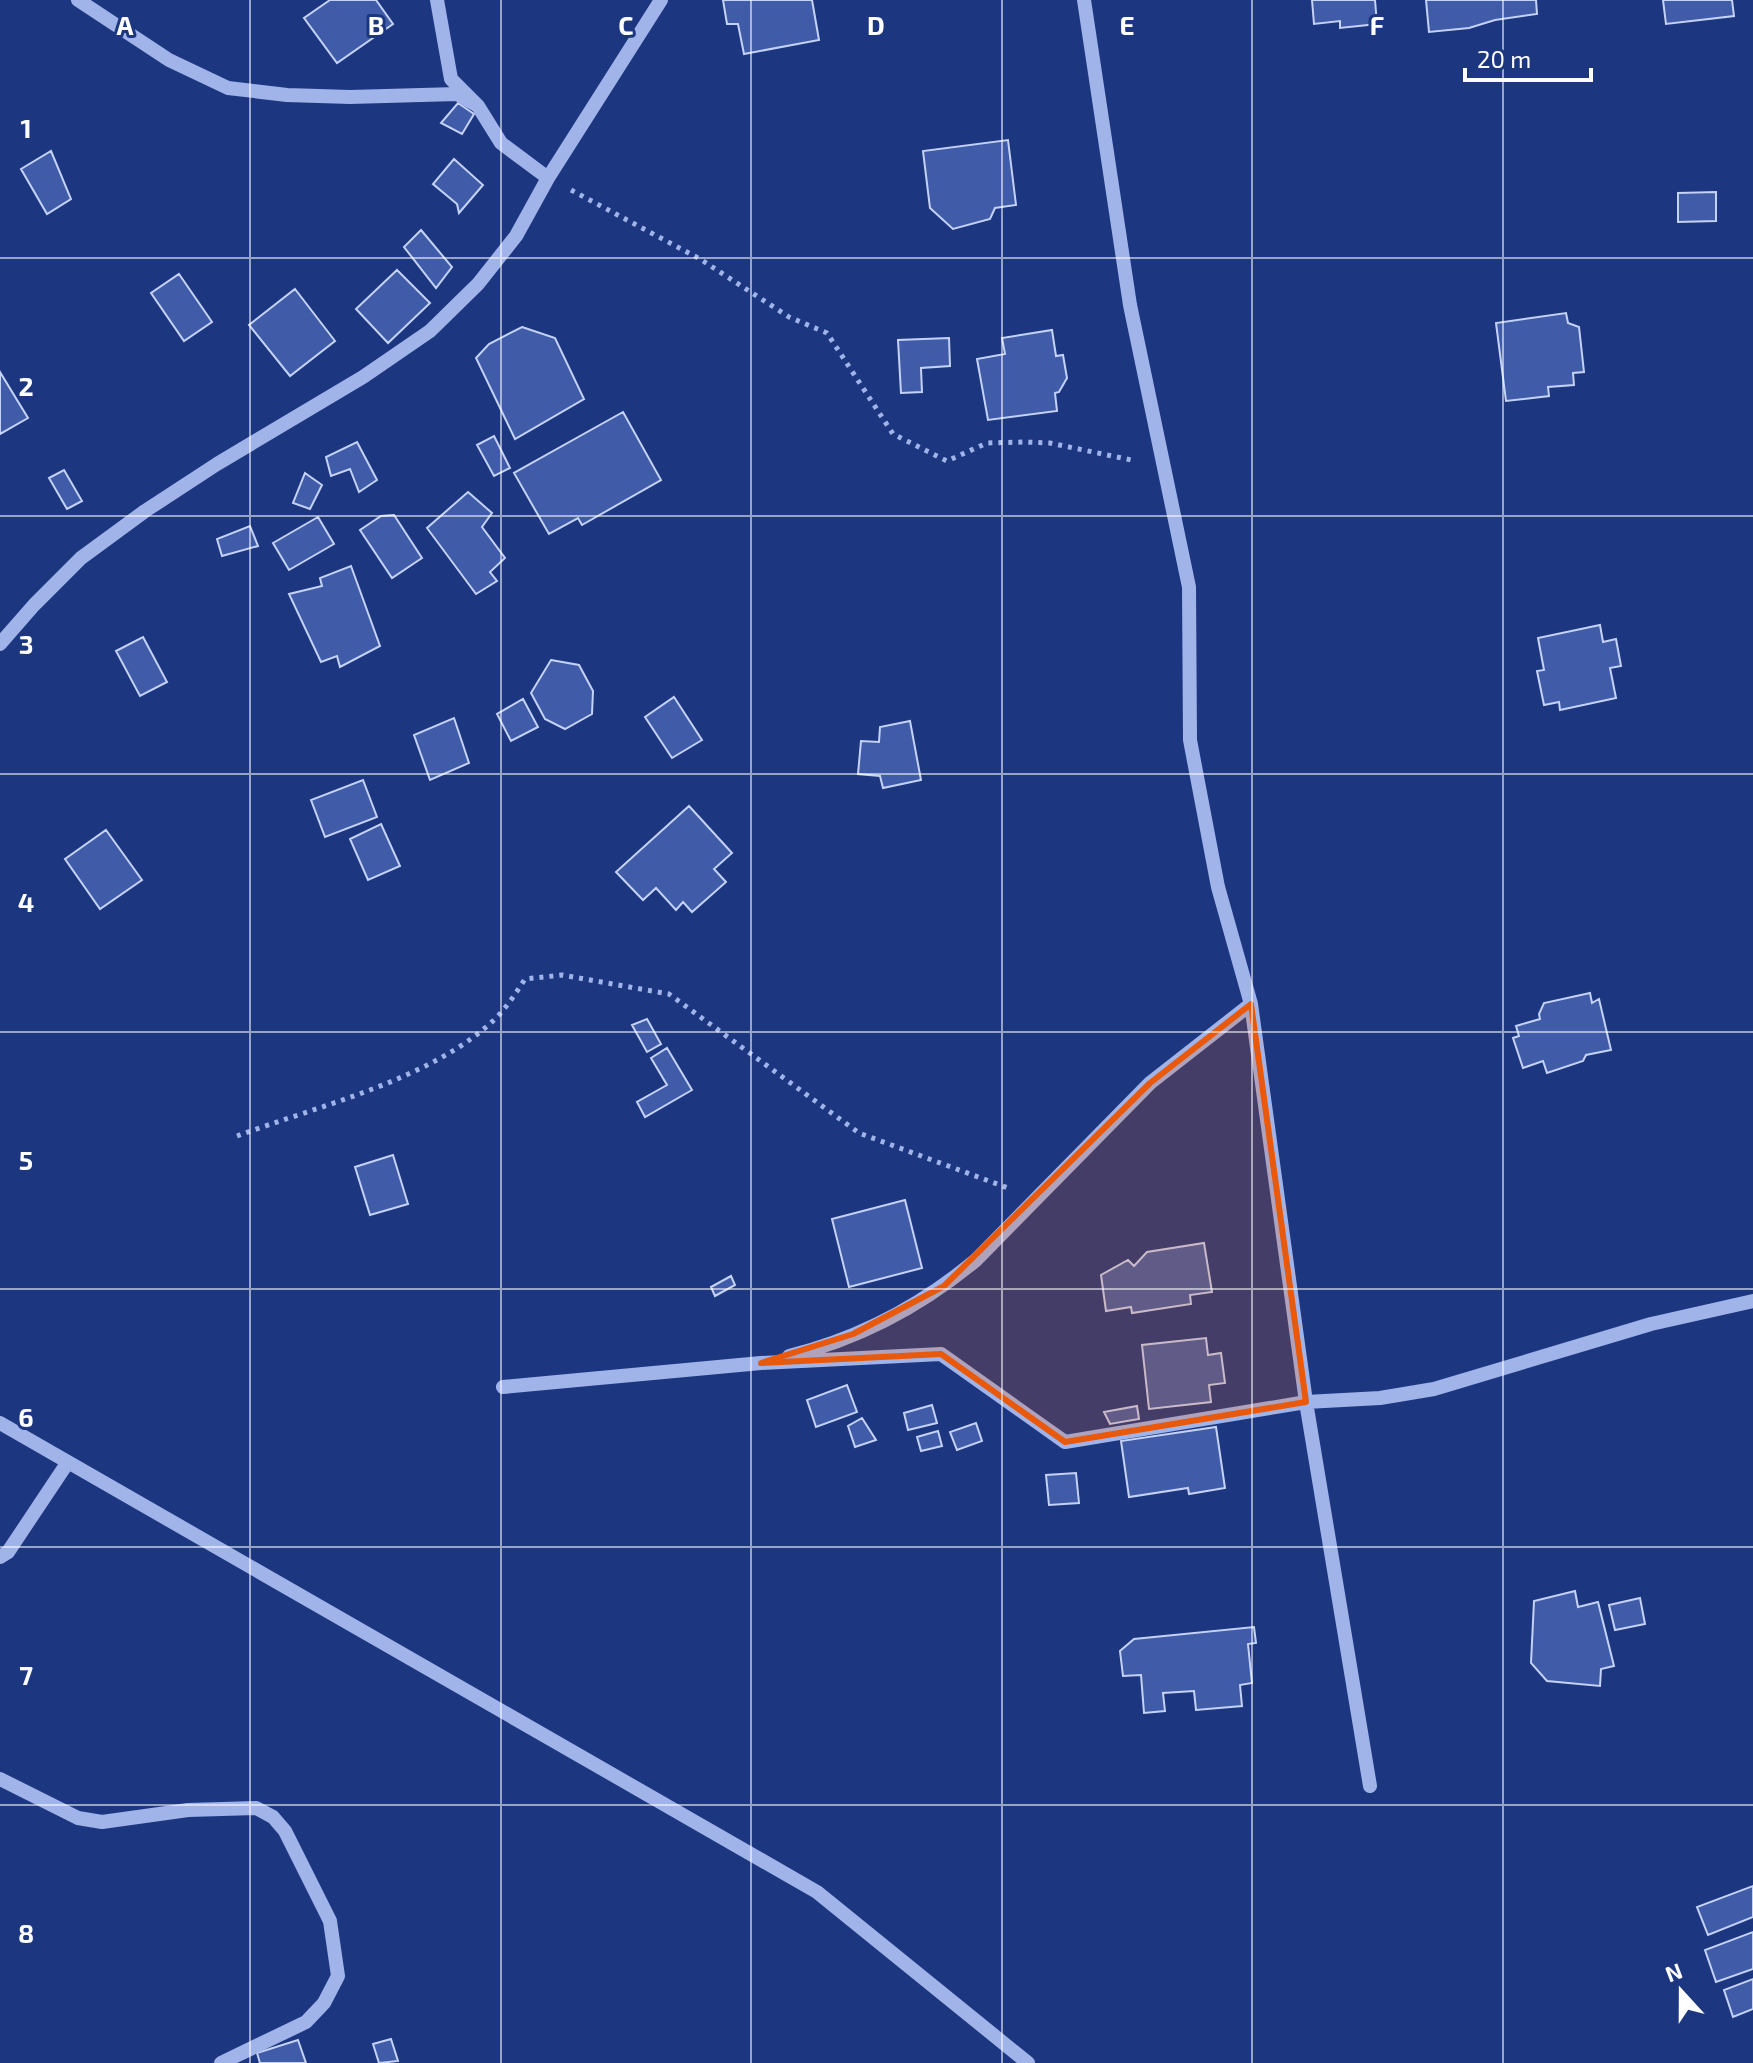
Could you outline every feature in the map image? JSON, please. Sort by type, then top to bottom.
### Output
[{"type":"street","points":[[78,0],[169,60],[228,88],[287,95],[350,97],[457,94],[478,106]]},
{"type":"street","points":[[437,0],[451,79],[478,106],[501,143],[548,178]]},
{"type":"street","points":[[0,644],[81,558],[145,511],[363,377],[430,331],[478,284],[516,236],[548,178],[661,0]]},
{"type":"street","points":[[1084,0],[1130,305],[1189,587],[1190,740],[1218,887],[1251,1004],[1306,1402],[1370,1786]]},
{"type":"street","points":[[761,1363],[853,1334],[908,1309],[944,1286],[976,1260],[1150,1083],[1251,1004]]},
{"type":"street","points":[[503,1387],[761,1363],[941,1354],[1065,1442],[1306,1402],[1380,1398],[1434,1389],[1651,1324],[1753,1301]]},
{"type":"street","points":[[0,1423],[817,1892],[1028,2063]]},
{"type":"street","points":[[0,1557],[8,1552],[68,1462]]},
{"type":"street","points":[[0,1779],[78,1818],[102,1822],[188,1810],[256,1808],[273,1817],[285,1831],[330,1921],[338,1976],[324,2003],[306,2022],[221,2063]]},
{"type":"path","points":[[548,178],[700,259],[789,317],[827,333],[893,434],[947,461],[987,443],[1024,442],[1050,443],[1164,468]]},
{"type":"path","points":[[237,1136],[400,1078],[438,1059],[492,1022],[525,979],[562,975],[669,994],[859,1133],[1037,1199]]},
{"type":"highlighted area","points":[[1251,1004],[1306,1402],[1065,1442],[941,1354],[761,1363],[853,1334],[944,1286],[1150,1083]]},
{"type":"building","points":[[330,0],[376,0],[393,24],[337,63],[304,18]]},
{"type":"building","points":[[723,0],[812,0],[819,40],[744,54],[738,24],[727,24]]},
{"type":"building","points":[[1312,0],[1375,0],[1377,24],[1340,28],[1340,21],[1314,24]]},
{"type":"building","points":[[1426,0],[1536,0],[1537,14],[1495,20],[1469,28],[1429,32]]},
{"type":"building","points":[[1663,0],[1732,0],[1734,16],[1666,24]]},
{"type":"building","points":[[458,103],[474,114],[462,134],[441,123]]},
{"type":"building","points":[[1008,140],[1016,205],[995,208],[990,219],[953,229],[930,208],[923,151]]},
{"type":"building","points":[[51,151],[71,199],[47,214],[21,169]]},
{"type":"building","points":[[454,159],[483,185],[459,213],[457,204],[433,184]]},
{"type":"building","points":[[1716,192],[1716,221],[1678,222],[1678,193]]},
{"type":"building","points":[[421,230],[452,267],[436,288],[404,247]]},
{"type":"building","points":[[397,270],[430,303],[388,343],[356,309]]},
{"type":"building","points":[[179,274],[212,322],[184,341],[151,293]]},
{"type":"building","points":[[295,289],[335,341],[290,376],[249,325]]},
{"type":"building","points":[[1566,313],[1568,323],[1579,327],[1584,372],[1573,373],[1574,385],[1548,387],[1549,396],[1506,401],[1496,323]]},
{"type":"building","points":[[522,327],[555,338],[584,399],[515,439],[476,358],[489,344]]},
{"type":"building","points":[[1052,330],[1056,356],[1063,355],[1067,378],[1059,392],[1055,393],[1057,411],[988,420],[977,359],[1005,354],[1002,338]]},
{"type":"building","points":[[949,338],[950,366],[921,368],[922,392],[901,393],[898,340]]},
{"type":"building","points":[[0,372],[28,418],[0,434]]},
{"type":"building","points":[[623,412],[661,480],[582,525],[578,518],[549,534],[514,473]]},
{"type":"building","points":[[494,436],[510,468],[494,476],[477,445]]},
{"type":"building","points":[[357,442],[377,480],[359,492],[350,469],[331,476],[326,457]]},
{"type":"building","points":[[64,470],[82,501],[67,509],[49,478]]},
{"type":"building","points":[[305,473],[322,485],[310,509],[293,503]]},
{"type":"building","points":[[468,492],[492,513],[482,527],[505,558],[490,572],[497,581],[476,594],[427,528]]},
{"type":"building","points":[[394,515],[422,558],[392,578],[360,530],[381,516]]},
{"type":"building","points":[[318,517],[334,544],[289,570],[273,543]]},
{"type":"building","points":[[250,526],[258,546],[222,556],[217,539]]},
{"type":"building","points":[[351,566],[380,646],[340,667],[337,656],[321,662],[289,594],[322,586],[320,578]]},
{"type":"building","points":[[1600,625],[1603,642],[1616,639],[1621,666],[1610,668],[1616,698],[1560,710],[1559,702],[1544,705],[1537,671],[1544,670],[1538,638]]},
{"type":"building","points":[[143,637],[167,682],[140,696],[116,651]]},
{"type":"building","points":[[551,660],[579,665],[593,691],[592,714],[565,729],[545,719],[531,693]]},
{"type":"building","points":[[674,697],[702,740],[672,758],[645,717]]},
{"type":"building","points":[[523,699],[538,727],[511,741],[497,714]]},
{"type":"building","points":[[454,718],[469,763],[430,780],[414,735]]},
{"type":"building","points":[[910,721],[921,780],[883,788],[880,776],[858,774],[861,741],[879,742],[880,727]]},
{"type":"building","points":[[363,780],[377,817],[325,837],[311,800]]},
{"type":"building","points":[[689,806],[732,853],[714,869],[726,882],[692,912],[683,902],[676,910],[656,888],[643,900],[616,872]]},
{"type":"building","points":[[381,824],[400,866],[368,880],[350,839]]},
{"type":"building","points":[[106,830],[142,880],[100,909],[65,859]]},
{"type":"building","points":[[1590,993],[1592,1003],[1599,999],[1611,1050],[1586,1055],[1583,1061],[1547,1073],[1543,1061],[1523,1068],[1513,1038],[1519,1036],[1516,1026],[1540,1019],[1544,1003]]},
{"type":"building","points":[[647,1019],[661,1044],[647,1052],[632,1025]]},
{"type":"building","points":[[667,1048],[692,1090],[645,1117],[637,1102],[667,1085],[651,1058]]},
{"type":"building","points":[[393,1155],[408,1204],[370,1215],[355,1167]]},
{"type":"building","points":[[905,1200],[922,1268],[849,1287],[832,1219]]},
{"type":"building","points":[[1204,1243],[1212,1292],[1190,1295],[1191,1304],[1132,1313],[1131,1307],[1106,1311],[1101,1275],[1128,1260],[1134,1266],[1147,1252]]},
{"type":"building","points":[[731,1276],[735,1285],[715,1296],[711,1287]]},
{"type":"building","points":[[1206,1338],[1208,1355],[1221,1353],[1225,1383],[1209,1385],[1211,1402],[1149,1409],[1142,1345]]},
{"type":"building","points":[[847,1385],[857,1412],[816,1427],[807,1400]]},
{"type":"building","points":[[932,1405],[937,1423],[908,1430],[904,1413]]},
{"type":"building","points":[[1137,1406],[1139,1419],[1110,1424],[1104,1412]]},
{"type":"building","points":[[862,1418],[876,1440],[855,1447],[848,1426]]},
{"type":"building","points":[[976,1423],[982,1441],[957,1450],[950,1432]]},
{"type":"building","points":[[1216,1427],[1225,1488],[1189,1494],[1188,1488],[1129,1497],[1121,1441]]},
{"type":"building","points":[[938,1431],[942,1446],[921,1451],[917,1437]]},
{"type":"building","points":[[1076,1473],[1079,1503],[1049,1505],[1046,1475]]},
{"type":"building","points":[[1575,1591],[1578,1607],[1598,1602],[1614,1666],[1601,1669],[1600,1686],[1547,1681],[1531,1663],[1534,1601]]},
{"type":"building","points":[[1640,1598],[1645,1624],[1615,1630],[1609,1605]]},
{"type":"building","points":[[1254,1627],[1256,1643],[1248,1644],[1252,1683],[1240,1685],[1242,1706],[1196,1710],[1194,1691],[1163,1693],[1165,1711],[1144,1713],[1141,1675],[1123,1676],[1120,1651],[1134,1639]]},
{"type":"building","points":[[1753,1886],[1753,1917],[1708,1935],[1697,1907]]},
{"type":"building","points":[[1753,1932],[1753,1969],[1716,1982],[1705,1950]]},
{"type":"building","points":[[1753,1979],[1753,2009],[1733,2017],[1724,1990]]},
{"type":"building","points":[[391,2039],[398,2061],[379,2063],[373,2044]]},
{"type":"building","points":[[298,2040],[306,2063],[260,2063],[257,2053]]}]
